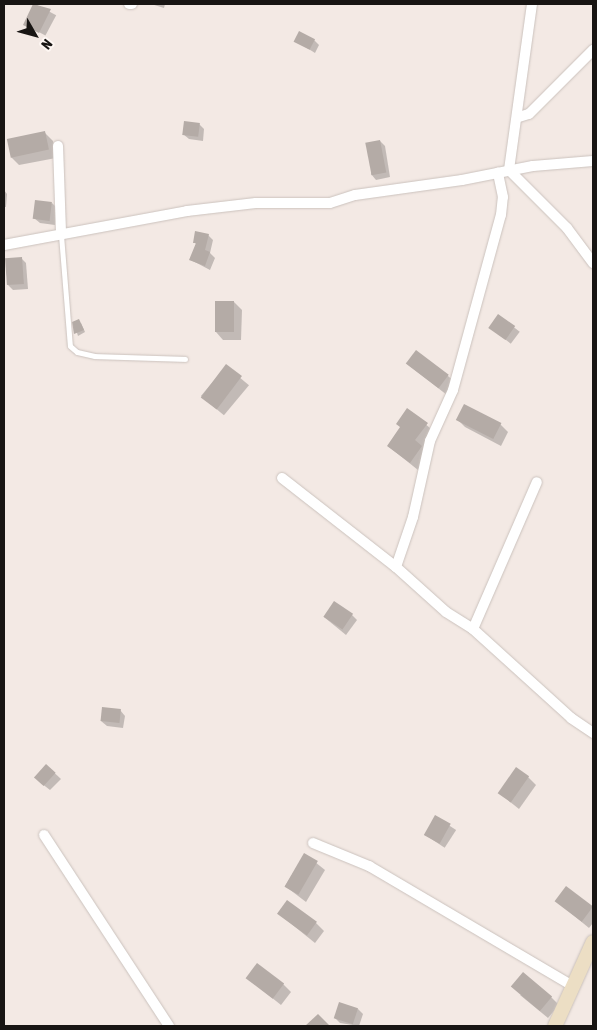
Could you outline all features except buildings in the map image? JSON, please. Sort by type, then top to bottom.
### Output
[{"type":"street","points":[[532,4],[519,117],[510,145],[509,170],[566,228],[593,263]]},
{"type":"street","points":[[519,117],[529,114],[593,50]]},
{"type":"street","points":[[58,146],[61,234]]},
{"type":"street","points":[[4,245],[187,211],[246,204],[330,203],[355,195],[509,170],[593,161]]},
{"type":"street","points":[[396,567],[413,517],[430,441],[453,390],[501,215],[503,197],[498,173]]},
{"type":"street","points":[[282,478],[396,567],[446,612],[473,629],[571,718],[593,733]]},
{"type":"street","points":[[473,629],[537,482]]},
{"type":"street","points":[[44,835],[169,1026]]},
{"type":"street","points":[[313,843],[369,866],[573,986]]},
{"type":"street","points":[[555,1026],[593,942]]},
{"type":"lane","points":[[61,234],[70,346],[77,352],[95,356],[185,359]]}]
